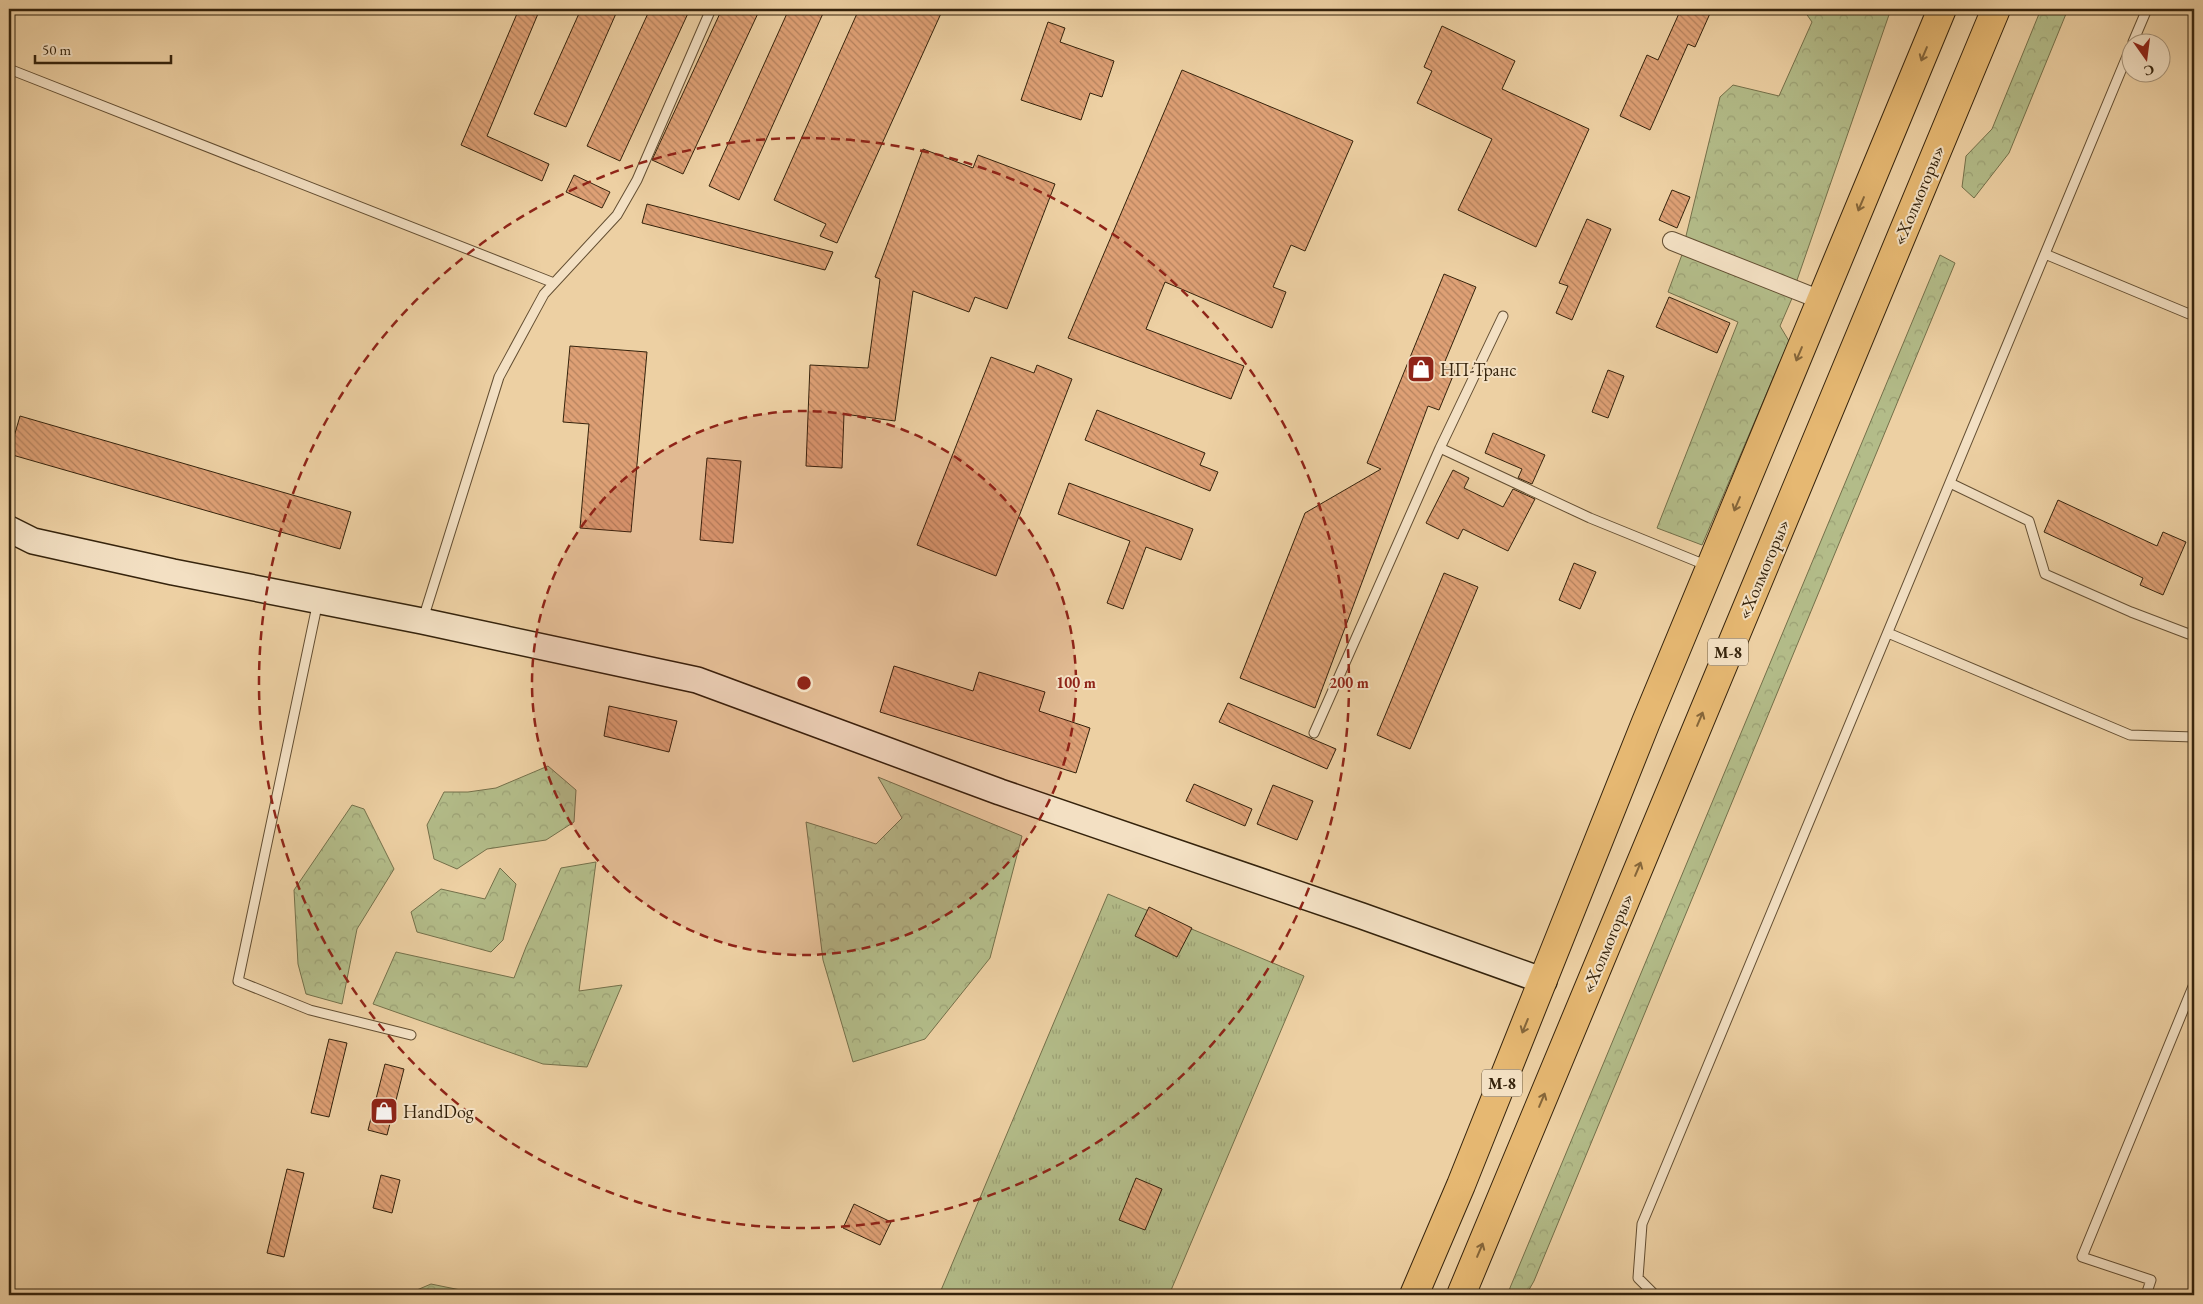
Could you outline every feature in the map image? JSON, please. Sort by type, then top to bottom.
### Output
[{"type":"highway","name":"М-8","points":[[1414,1295],[1544,981],[1710,567],[1942,9]]},
{"type":"highway","name":"«Холмогоры»","points":[[1461,1295],[1996,9]]},
{"type":"street","points":[[1672,241],[1821,300]]},
{"type":"street","points":[[9,529],[34,541],[173,572],[422,621],[697,680],[1000,792],[1353,913],[1544,981]]},
{"type":"lane","points":[[422,621],[499,377],[544,294],[617,215],[637,180],[711,9]]},
{"type":"lane","points":[[2137,32],[2147,9]]},
{"type":"lane","points":[[9,69],[554,283]]},
{"type":"lane","points":[[1656,1295],[1638,1278],[1642,1224],[2120,73]]},
{"type":"lane","points":[[2045,254],[2194,316]]},
{"type":"lane","points":[[1314,733],[1440,448],[1502,316]]},
{"type":"lane","points":[[1440,448],[1590,518],[1710,567]]},
{"type":"lane","points":[[1950,483],[2030,521],[2045,574],[2131,612],[2194,636]]},
{"type":"lane","points":[[318,601],[238,981],[310,1010],[411,1036]]},
{"type":"lane","points":[[1888,633],[2130,735],[2194,737]]},
{"type":"lane","points":[[2146,1295],[2152,1280],[2082,1257],[2194,984]]},
{"type":"green space","points":[[1803,9],[1891,9],[1796,283],[1685,240],[1720,97],[1733,85],[1779,96],[1812,22]]},
{"type":"green space","points":[[2041,9],[2068,9],[2009,153],[1974,198],[1962,187],[1966,156],[1992,129]]},
{"type":"green space","points":[[1683,252],[1793,296],[1780,326],[1789,341],[1702,545],[1657,528],[1738,322],[1668,292]]},
{"type":"green space","points":[[1940,255],[1955,263],[1534,1281],[1526,1295],[1507,1295]]},
{"type":"green space","points":[[548,766],[576,790],[574,822],[546,840],[487,849],[457,869],[434,859],[427,825],[444,792],[468,792],[496,788]]},
{"type":"green space","points":[[878,777],[1022,836],[990,958],[925,1039],[853,1062],[823,960],[806,822],[876,844],[902,818]]},
{"type":"green space","points":[[352,805],[364,809],[394,869],[357,929],[342,1004],[306,994],[298,964],[294,890]]},
{"type":"green space","points":[[596,862],[579,991],[622,985],[587,1067],[543,1064],[373,1004],[396,952],[514,978],[561,868]]},
{"type":"green space","points":[[500,868],[516,884],[503,940],[491,952],[417,932],[411,912],[441,889],[485,899]]},
{"type":"green space","points":[[1108,894],[1304,976],[1169,1295],[939,1295]]},
{"type":"green space","points":[[431,1284],[485,1295],[405,1295]]},
{"type":"building","points":[[519,9],[540,9],[487,136],[549,164],[542,181],[461,145]]},
{"type":"building","points":[[581,9],[618,9],[566,127],[534,114]]},
{"type":"building","points":[[650,9],[690,9],[620,161],[587,146]]},
{"type":"building","points":[[722,9],[760,9],[683,174],[652,160]]},
{"type":"building","points":[[789,9],[825,9],[739,200],[709,186]]},
{"type":"building","points":[[859,9],[943,9],[837,243],[820,236],[826,224],[774,200]]},
{"type":"building","points":[[1681,9],[1712,9],[1695,47],[1688,44],[1650,130],[1620,116],[1647,55],[1658,60]]},
{"type":"building","points":[[1048,22],[1065,28],[1060,42],[1114,61],[1102,97],[1090,93],[1081,120],[1021,100]]},
{"type":"building","points":[[1442,26],[1515,61],[1502,89],[1589,129],[1536,247],[1458,210],[1492,139],[1417,103],[1432,71],[1424,67]]},
{"type":"building","points":[[1182,70],[1353,141],[1305,251],[1291,245],[1273,287],[1286,292],[1272,328],[1165,282],[1146,329],[1244,366],[1231,399],[1068,338]]},
{"type":"building","points":[[923,149],[973,168],[978,155],[1055,184],[1007,309],[975,297],[969,312],[913,291],[895,421],[844,414],[842,468],[806,466],[810,365],[868,368],[880,279],[875,277]]},
{"type":"building","points":[[574,175],[610,192],[602,208],[566,192]]},
{"type":"building","points":[[1672,190],[1690,197],[1677,228],[1659,220]]},
{"type":"building","points":[[647,204],[833,252],[825,270],[642,223]]},
{"type":"building","points":[[1587,219],[1611,229],[1572,320],[1556,313],[1568,286],[1559,283]]},
{"type":"building","points":[[1444,274],[1476,287],[1443,366],[1455,371],[1439,410],[1428,406],[1315,708],[1240,678],[1305,513],[1381,469],[1367,463]]},
{"type":"building","points":[[1669,297],[1730,323],[1717,353],[1656,327]]},
{"type":"building","points":[[570,346],[647,352],[631,532],[580,528],[589,424],[563,422]]},
{"type":"building","points":[[991,357],[1034,373],[1037,365],[1072,379],[996,576],[917,545]]},
{"type":"building","points":[[1608,370],[1624,376],[1608,418],[1592,412]]},
{"type":"building","points":[[1097,410],[1205,453],[1200,465],[1218,472],[1210,491],[1085,440]]},
{"type":"building","points":[[20,416],[351,512],[340,549],[9,454]]},
{"type":"building","points":[[1493,433],[1545,455],[1532,484],[1518,478],[1522,469],[1485,453]]},
{"type":"building","points":[[707,458],[741,461],[733,543],[700,540]]},
{"type":"building","points":[[1453,470],[1469,478],[1464,488],[1503,507],[1513,489],[1535,499],[1508,551],[1463,529],[1458,539],[1426,523]]},
{"type":"building","points":[[1069,483],[1193,529],[1181,560],[1146,547],[1123,609],[1107,603],[1130,541],[1058,514]]},
{"type":"building","points":[[2058,500],[2157,546],[2163,532],[2186,542],[2163,595],[2140,585],[2143,578],[2044,532]]},
{"type":"building","points":[[1574,563],[1596,572],[1580,609],[1559,600]]},
{"type":"building","points":[[1444,573],[1478,587],[1410,749],[1377,735]]},
{"type":"building","points":[[894,666],[973,691],[979,672],[1045,692],[1039,711],[1090,728],[1076,773],[880,712]]},
{"type":"building","points":[[1228,703],[1336,749],[1327,769],[1219,722]]},
{"type":"building","points":[[609,706],[677,721],[669,752],[604,736]]},
{"type":"building","points":[[1194,784],[1252,809],[1245,826],[1186,801]]},
{"type":"building","points":[[1273,785],[1313,801],[1297,840],[1257,824]]},
{"type":"building","points":[[1149,907],[1192,928],[1177,957],[1135,936]]},
{"type":"building","points":[[329,1039],[347,1043],[329,1117],[311,1113]]},
{"type":"building","points":[[385,1064],[404,1069],[387,1135],[368,1130]]},
{"type":"building","points":[[287,1169],[304,1173],[284,1257],[267,1253]]},
{"type":"building","points":[[381,1175],[400,1180],[392,1213],[373,1208]]},
{"type":"building","points":[[1136,1178],[1162,1189],[1145,1230],[1119,1220]]},
{"type":"building","points":[[854,1204],[891,1222],[880,1245],[843,1228]]},
{"type":"place","name":"НП-Транс","points":[[1421,369]]},
{"type":"place","name":"HandDog","points":[[384,1111]]}]
